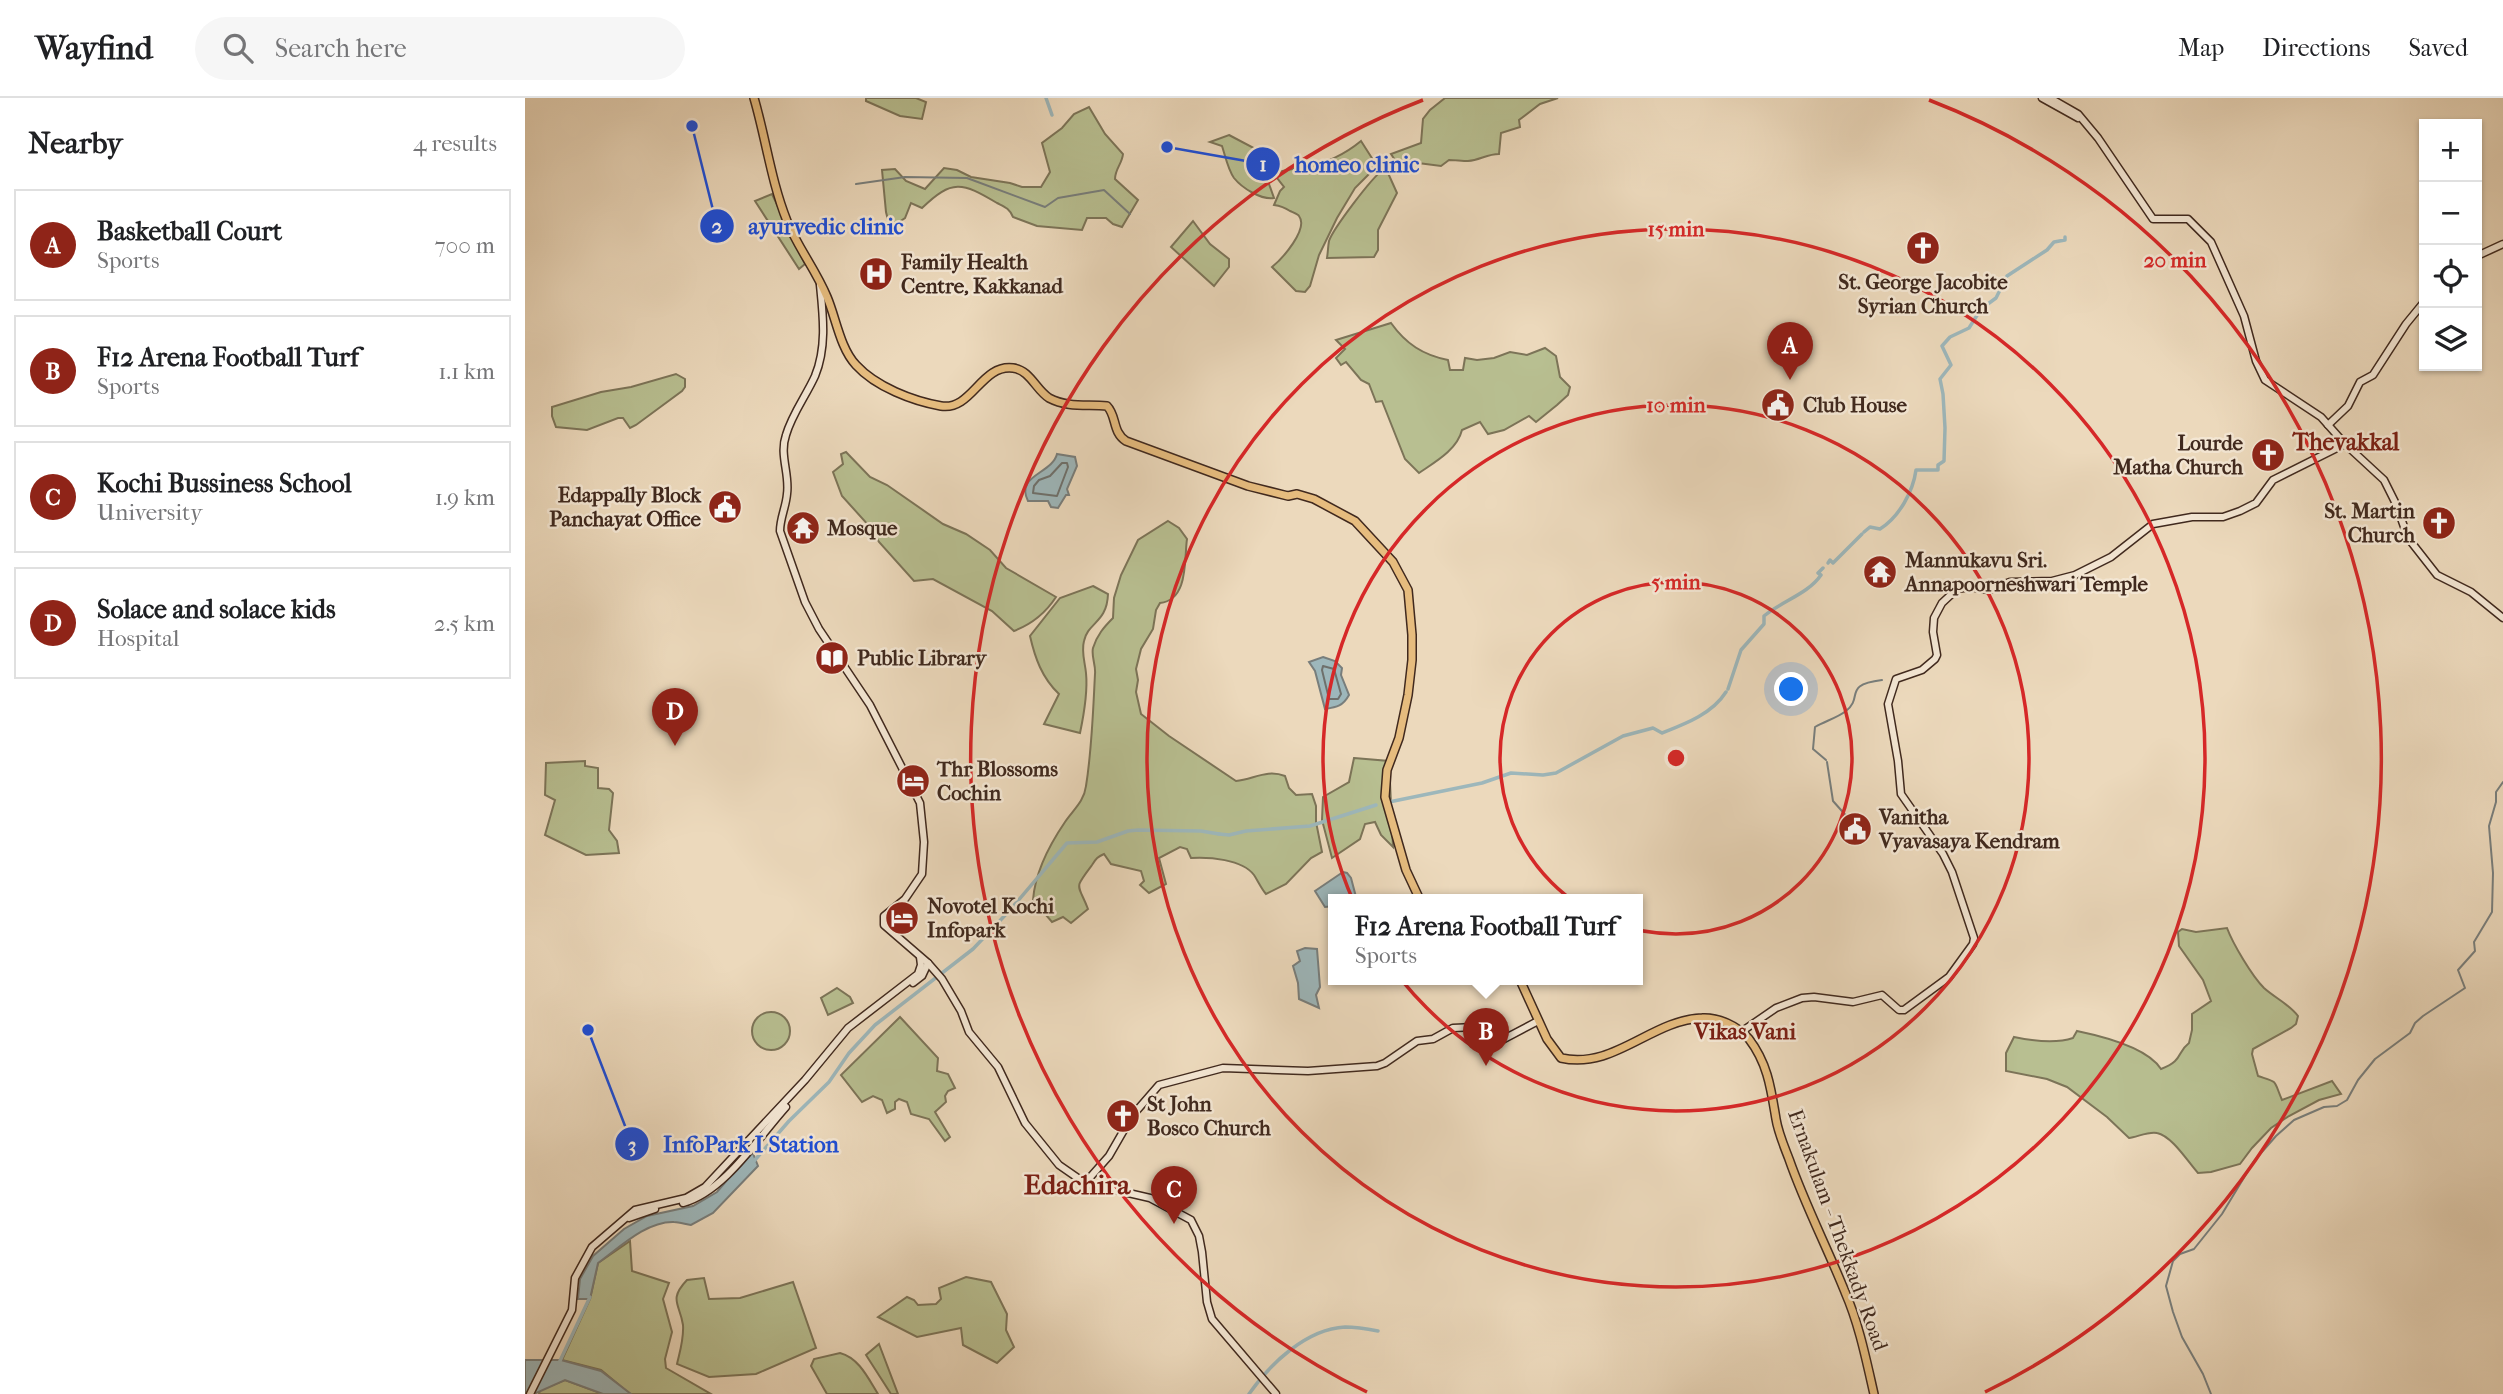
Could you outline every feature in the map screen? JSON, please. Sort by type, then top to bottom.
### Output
[{"type":"main road","points":[[754,98],[768,164],[787,221],[801,251],[819,279],[851,359],[859,369],[887,387],[912,398],[951,406],[998,369],[1014,368],[1025,373],[1040,391],[1056,401],[1083,407],[1107,406],[1113,414],[1119,435],[1126,440],[1248,486],[1288,496],[1307,496],[1355,521],[1393,562],[1408,590],[1412,635],[1408,695],[1399,738],[1387,770],[1385,797],[1406,870],[1417,894]]},
{"type":"main road","points":[[2042,98],[2080,118]]},
{"type":"main road","points":[[2050,98],[2078,114],[2098,138],[2153,219],[2188,219],[2211,242],[2244,316],[2256,361],[2265,380],[2321,417],[2383,480],[2396,504],[2408,538],[2437,575],[2471,592],[2503,618]]},
{"type":"main road","points":[[2482,254],[2503,244]]},
{"type":"main road","points":[[819,279],[823,309],[823,343],[819,365],[785,437],[783,463],[788,492],[780,520],[780,531],[805,602],[819,629],[870,705],[919,798],[923,832],[922,874],[907,896],[884,916],[883,921],[886,928],[927,963],[941,979],[961,1011],[969,1032],[998,1067],[1025,1123],[1049,1156],[1085,1183],[1150,1198],[1191,1220],[1199,1236],[1206,1302],[1212,1319],[1276,1394]]},
{"type":"main road","points":[[2328,425],[2348,406],[2360,382],[2373,375],[2419,308]]},
{"type":"main road","points":[[1522,985],[1554,1052],[1561,1058],[1573,1061],[1600,1058],[1660,1030],[1702,1018],[1726,1022],[1741,1032],[1776,1008],[1806,997],[1853,1002],[1882,995],[1899,1010],[1904,1010],[1949,977],[1973,944],[1974,938],[1949,864],[1901,794],[1888,704],[1896,679],[1921,670],[1935,659],[1937,654],[1933,632],[1934,618],[1942,603],[1957,589],[1970,587],[1989,590],[2010,582],[2052,581],[2075,575],[2111,557],[2153,524],[2192,517],[2223,517],[2240,511],[2256,503],[2273,480],[2345,444]]},
{"type":"main road","points":[[877,1009],[918,974],[921,965],[919,956]]},
{"type":"main road","points":[[922,976],[927,963]]},
{"type":"main road","points":[[532,1394],[574,1306],[575,1278],[592,1247],[635,1210],[686,1198],[705,1187],[812,1073],[848,1028],[922,976],[935,971]]},
{"type":"main road","points":[[1085,1183],[1109,1156],[1132,1116],[1159,1085],[1223,1068],[1308,1071],[1377,1066],[1414,1043],[1433,1038],[1453,1028],[1475,1027],[1495,1040],[1502,1040],[1538,1021]]},
{"type":"main road","name":"Ernakulam - Thekkady Road","points":[[1741,1032],[1757,1052],[1769,1074],[1778,1128],[1801,1195],[1859,1328],[1874,1394]]},
{"type":"green space","points":[[866,98],[916,98],[926,102],[922,119],[900,116],[866,101]]},
{"type":"green space","points":[[1445,98],[1558,98],[1540,104],[1519,120],[1520,127],[1501,133],[1499,154],[1468,161],[1449,160],[1441,166],[1395,160],[1391,154],[1421,143],[1423,119]]},
{"type":"green space","points":[[1089,107],[1105,134],[1123,154],[1115,179],[1138,200],[1122,227],[1106,218],[1087,218],[1082,230],[1037,226],[1013,217],[1006,208],[975,191],[958,187],[941,192],[922,208],[911,203],[905,218],[890,228],[882,170],[895,169],[906,181],[925,189],[944,168],[957,170],[971,177],[1022,187],[1041,187],[1050,172],[1042,143],[1062,128],[1074,114]]},
{"type":"green space","points":[[1229,135],[1269,156],[1269,184],[1274,198],[1252,192],[1234,178],[1222,146],[1210,142]]},
{"type":"green space","points":[[1361,141],[1377,166],[1355,188],[1337,218],[1319,255],[1310,286],[1305,292],[1296,291],[1272,267],[1293,243],[1301,222],[1299,216],[1274,205],[1284,187],[1274,174],[1328,161]]},
{"type":"green space","points":[[1383,170],[1388,173],[1397,193],[1378,230],[1378,250],[1374,257],[1327,258],[1329,241],[1338,226],[1362,192]]},
{"type":"green space","points":[[772,194],[805,264],[799,269],[755,201]]},
{"type":"green space","points":[[1193,221],[1210,244],[1229,259],[1229,267],[1214,286],[1171,247]]},
{"type":"green space","points":[[1391,323],[1416,348],[1448,360],[1450,370],[1463,370],[1465,358],[1494,358],[1510,352],[1527,355],[1545,348],[1556,356],[1560,377],[1570,387],[1568,395],[1536,422],[1529,416],[1504,430],[1488,434],[1480,422],[1462,430],[1450,449],[1419,473],[1405,459],[1382,401],[1376,402],[1369,384],[1361,380],[1346,362],[1341,365],[1336,358],[1345,349],[1336,340]]},
{"type":"green space","points":[[676,374],[685,379],[682,391],[630,428],[623,418],[587,430],[556,427],[552,407]]},
{"type":"green space","points":[[846,452],[870,477],[887,485],[943,524],[966,534],[990,550],[1006,568],[1056,597],[1052,603],[1038,618],[1014,631],[992,611],[933,579],[914,581],[842,496],[833,472],[843,464],[841,454]]},
{"type":"green space","points":[[1168,521],[1179,528],[1187,539],[1185,567],[1176,595],[1160,603],[1153,629],[1141,649],[1136,669],[1136,692],[1141,714],[1236,781],[1278,774],[1285,776],[1289,788],[1296,795],[1312,794],[1322,852],[1311,858],[1286,884],[1266,894],[1254,875],[1242,865],[1216,859],[1191,858],[1187,849],[1180,847],[1159,858],[1166,884],[1149,893],[1140,885],[1144,881],[1141,871],[1111,864],[1104,854],[1096,860],[1080,883],[1079,887],[1088,909],[1071,923],[1063,917],[1052,922],[1033,900],[1034,890],[1049,849],[1085,792],[1093,716],[1093,648],[1101,632],[1113,618],[1114,598],[1121,575],[1138,540]]},
{"type":"green space","points":[[1093,586],[1108,594],[1101,617],[1089,630],[1084,641],[1086,688],[1080,733],[1044,724],[1059,694],[1040,667],[1030,636],[1060,598]]},
{"type":"green space","points":[[1354,758],[1389,761],[1393,847],[1381,835],[1375,822],[1365,824],[1360,839],[1332,858],[1322,820],[1323,797],[1349,782]]},
{"type":"green space","points":[[585,761],[585,766],[598,768],[598,788],[609,789],[613,793],[609,830],[617,841],[619,853],[586,855],[545,835],[555,800],[545,795],[546,763]]},
{"type":"green space","points":[[2227,928],[2259,983],[2298,1016],[2296,1024],[2291,1028],[2253,1049],[2258,1076],[2275,1083],[2282,1100],[2332,1081],[2341,1094],[2319,1100],[2271,1128],[2240,1164],[2198,1173],[2163,1135],[2150,1133],[2129,1138],[2107,1117],[2067,1087],[2047,1079],[2006,1071],[2006,1053],[2014,1037],[2059,1041],[2073,1038],[2077,1031],[2110,1039],[2135,1049],[2145,1054],[2161,1069],[2173,1063],[2189,1043],[2192,1014],[2211,1001],[2203,980],[2179,946],[2178,932],[2182,929],[2196,932]]},
{"type":"green space","points":[[837,988],[850,997],[853,1003],[828,1015],[821,998]]},
{"type":"green space","points":[[771,1012],[785,1017],[790,1031],[785,1045],[771,1050],[757,1045],[752,1031],[757,1017]]},
{"type":"green space","points":[[900,1017],[938,1058],[937,1071],[948,1074],[955,1088],[948,1091],[946,1102],[935,1112],[950,1137],[945,1141],[929,1119],[911,1114],[907,1102],[899,1099],[895,1102],[895,1109],[887,1113],[882,1100],[873,1096],[862,1102],[841,1075]]},
{"type":"green space","points":[[630,1241],[632,1271],[669,1283],[663,1299],[672,1332],[665,1359],[666,1368],[711,1394],[630,1394],[601,1370],[562,1360],[590,1299],[598,1263]]},
{"type":"green space","points":[[966,1277],[991,1282],[1007,1314],[1006,1330],[1014,1347],[997,1363],[963,1345],[961,1328],[917,1337],[878,1317],[907,1297],[918,1305],[936,1304],[941,1299],[939,1288]]},
{"type":"green space","points":[[704,1278],[709,1299],[740,1298],[793,1282],[816,1348],[756,1374],[709,1377],[677,1364],[683,1330],[677,1302],[678,1293],[687,1280]]},
{"type":"green space","points":[[879,1344],[898,1394],[891,1394],[866,1355]]},
{"type":"green space","points":[[840,1353],[858,1364],[878,1394],[827,1394],[811,1366],[814,1359]]},
{"type":"green space","points":[[565,1380],[603,1394],[539,1394],[540,1390]]},
{"type":"water","points":[[1057,454],[1075,457],[1077,466],[1067,489],[1069,495],[1066,495],[1058,508],[1051,507],[1048,501],[1028,501],[1026,486],[1054,461]]},
{"type":"water","points":[[1323,657],[1335,661],[1342,668],[1341,675],[1349,695],[1339,705],[1325,709],[1315,671],[1309,662]]},
{"type":"water","points":[[1343,872],[1351,878],[1355,894],[1328,894],[1328,907],[1325,907],[1315,891]]},
{"type":"water","points":[[1305,948],[1317,949],[1320,987],[1316,995],[1319,1008],[1299,999],[1293,966],[1300,961],[1297,951]]},
{"type":"water","points":[[752,1151],[758,1166],[713,1213],[691,1225],[664,1223],[633,1236],[598,1263],[590,1299],[578,1299],[580,1279],[593,1256],[624,1229],[647,1216],[693,1206],[717,1192]]},
{"type":"water","points":[[525,1360],[561,1360],[601,1371],[631,1394],[603,1394],[565,1380],[534,1394],[525,1394]]},
{"type":"waterway","points":[[1046,98],[1052,115]]},
{"type":"waterway","points":[[856,184],[905,177],[967,178],[1045,207],[1058,198],[1104,190],[1130,214]]},
{"type":"waterway","points":[[1864,532],[1870,527],[1880,529],[1899,511],[1908,495],[1916,470],[1938,470],[1938,465],[1944,461],[1945,428],[1940,379],[1951,365],[1942,346],[1950,337],[1969,328],[1981,309],[1996,298],[2007,276],[2047,250],[2054,242],[2065,240],[2065,237]]},
{"type":"waterway","points":[[1828,563],[1830,560],[1833,563],[1862,534]]},
{"type":"waterway","points":[[1728,689],[1741,650],[1764,624],[1764,616],[1816,582],[1821,575],[1818,573],[1823,568]]},
{"type":"waterway","points":[[1826,760],[1813,749],[1815,727],[1846,711],[1862,685],[1882,680]]},
{"type":"waterway","points":[[1389,802],[1482,783],[1511,773],[1556,773],[1623,736],[1653,728],[1662,733],[1689,722],[1706,712],[1726,692]]},
{"type":"waterway","points":[[1827,762],[1833,801],[1849,819]]},
{"type":"waterway","points":[[2211,1394],[2182,1337],[2173,1312],[2166,1286],[2173,1261],[2180,1254],[2194,1249],[2222,1214],[2254,1161],[2276,1136],[2294,1120],[2347,1100],[2358,1080],[2375,1059],[2410,1033],[2415,1023],[2423,1016],[2465,988],[2458,970],[2475,951],[2474,942],[2492,912],[2493,873],[2489,826],[2496,792],[2503,782]]},
{"type":"waterway","points":[[1219,834],[1310,826],[1376,805]]},
{"type":"waterway","points":[[754,1161],[789,1121],[829,1082],[849,1053],[875,1025],[973,949],[1067,843],[1097,842],[1138,830],[1201,831],[1219,834]]},
{"type":"waterway","points":[[559,1363],[590,1297]]},
{"type":"waterway","points":[[1249,1394],[1278,1360],[1317,1334],[1345,1327],[1378,1331]]},
{"type":"place","name":"ayurvedic clinic","points":[[692,126]]},
{"type":"place","name":"homeo clinic","points":[[1167,147]]},
{"type":"place","name":"St. George Jacobite Syrian Church","points":[[1923,248]]},
{"type":"place","name":"Family Health Centre, Kakkanad","points":[[876,274]]},
{"type":"place","name":"Basketball Court","points":[[1790,380]]},
{"type":"place","name":"Club House","points":[[1778,405]]},
{"type":"place","name":"Lourde Matha Church","points":[[2268,455]]},
{"type":"place","name":"Edappally Block Panchayat Office","points":[[725,507]]},
{"type":"place","name":"St. Martin Church","points":[[2439,523]]},
{"type":"place","name":"Mosque","points":[[803,528]]},
{"type":"place","name":"Mannukavu Sri. Annapoorneshwari Temple","points":[[1880,572]]},
{"type":"place","name":"Public Library","points":[[832,658]]},
{"type":"place","name":"Solace and solace kids","points":[[675,746]]},
{"type":"place","name":"Thr Blossoms Cochin","points":[[913,781]]},
{"type":"place","name":"Vanitha Vyavasaya Kendram","points":[[1855,829]]},
{"type":"place","name":"Novotel Kochi Infopark","points":[[902,918]]},
{"type":"place","name":"InfoPark I Station","points":[[588,1030]]},
{"type":"place","name":"F12 Arena Football Turf","points":[[1486,1066]]},
{"type":"place","name":"St John Bosco Church","points":[[1123,1116]]},
{"type":"place","name":"Kochi Bussiness School","points":[[1174,1224]]},
{"type":"district","name":"Thevakkal","points":[[2346,442]]},
{"type":"district","name":"Vikas Vani","points":[[1745,1031]]},
{"type":"district","name":"Edachira","points":[[1077,1184]]}]
